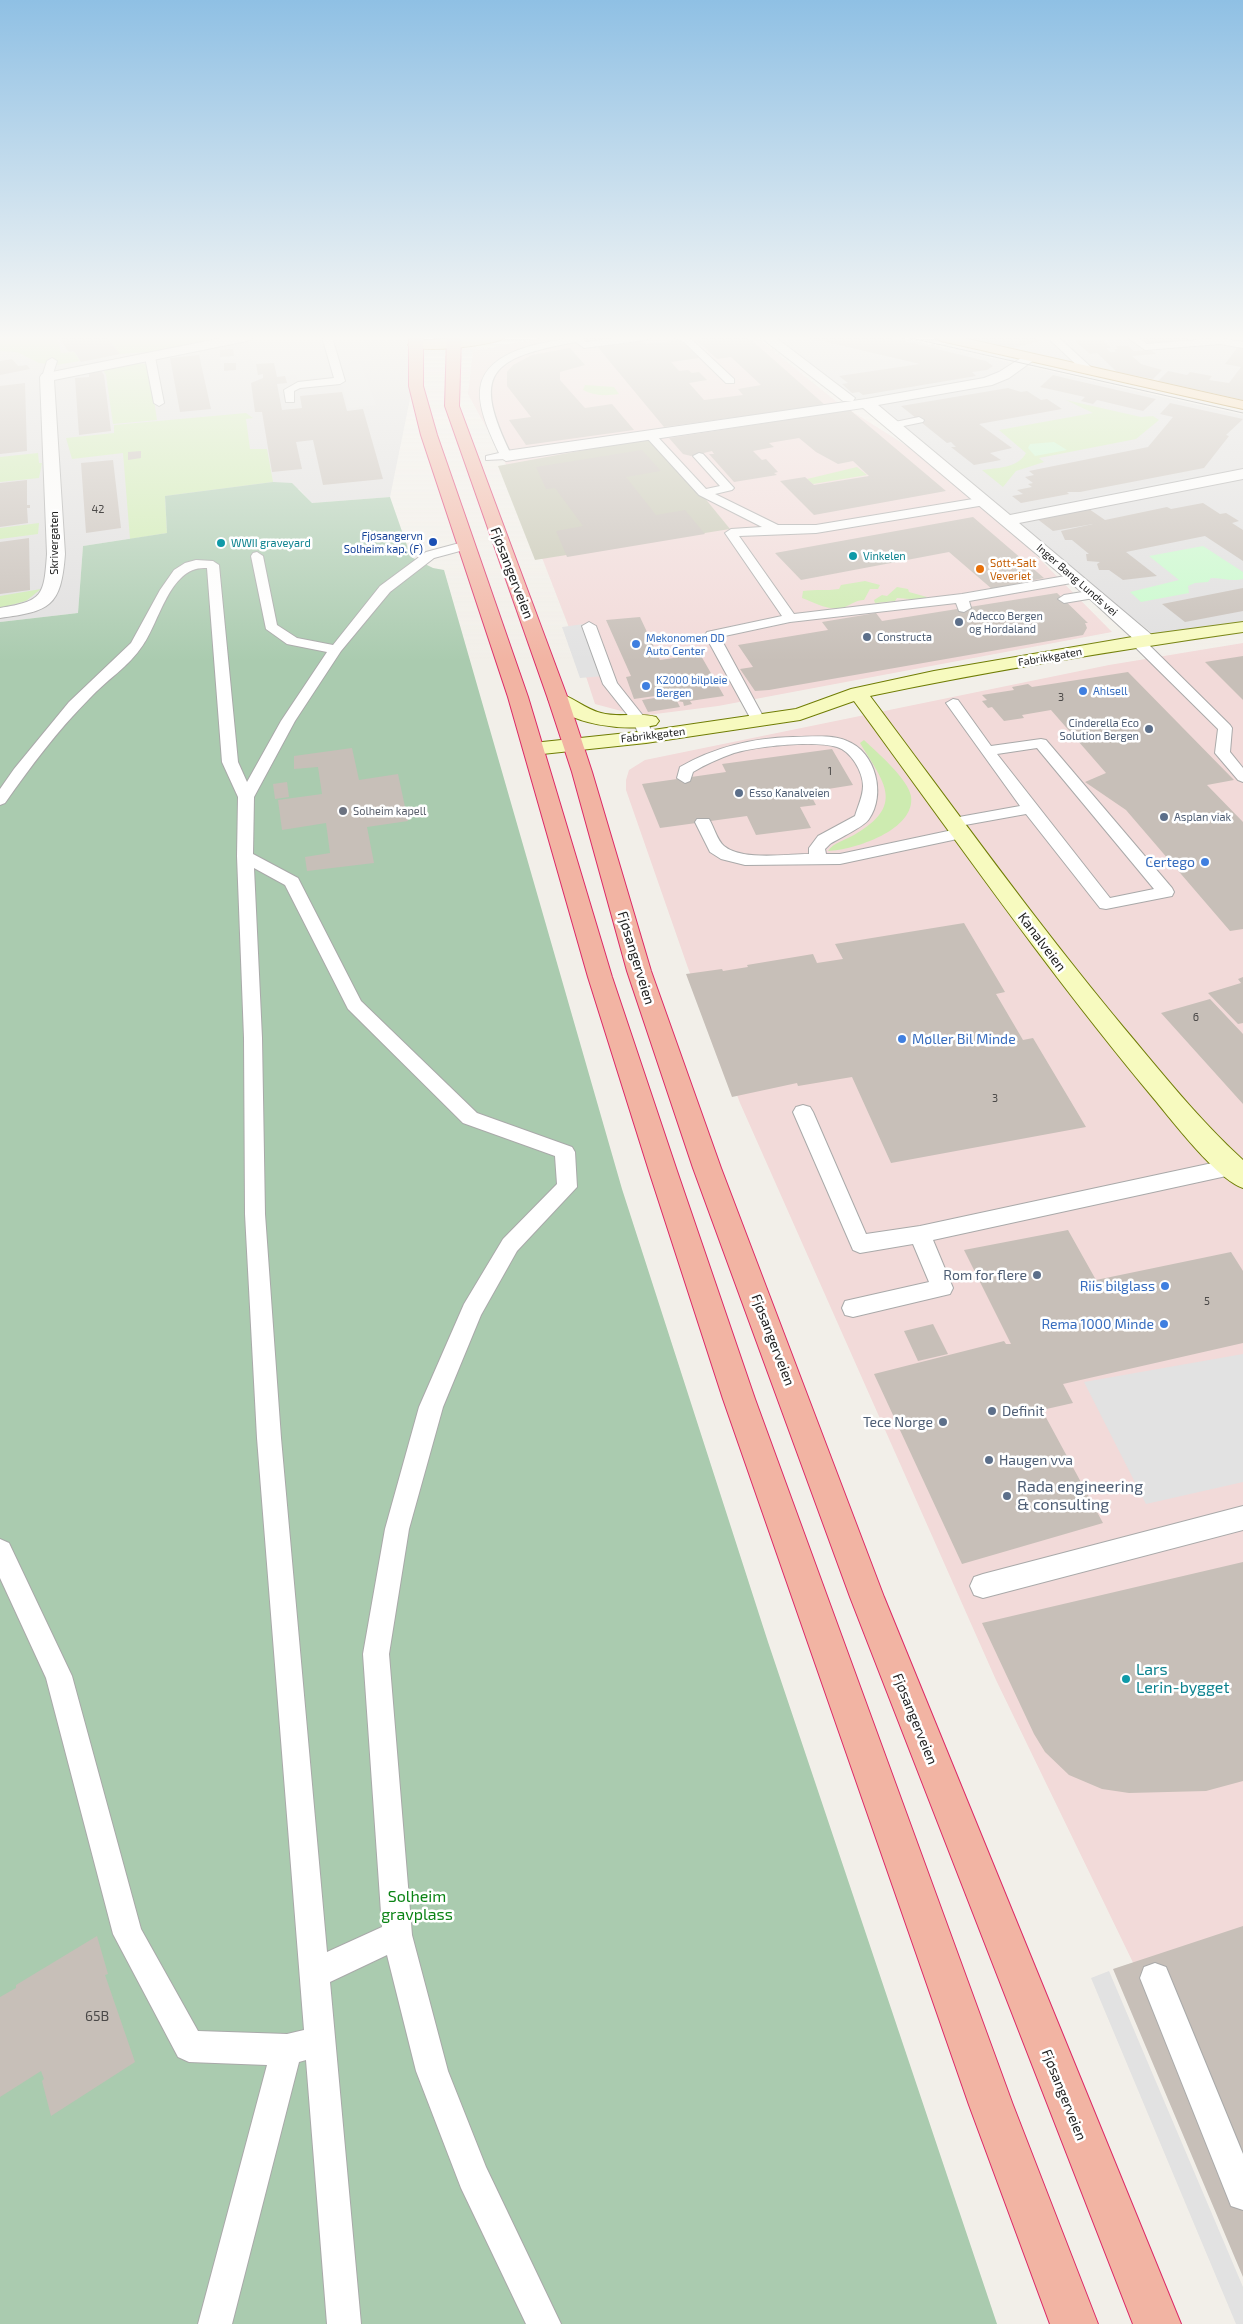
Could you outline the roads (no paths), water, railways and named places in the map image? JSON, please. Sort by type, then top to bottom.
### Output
[{"type":"highway","points":[[433,445],[518,697],[600,977],[738,1399],[991,2105],[1074,2324]]},
{"type":"highway","name":"Fjøsangerveien","points":[[466,445],[558,699],[639,970],[708,1168],[867,1597],[1055,2073],[1157,2324]]},
{"type":"main road","name":"Fabrikkgaten","points":[[533,750],[573,745],[644,729],[754,713],[800,714],[858,693],[1142,641],[1243,627]]},
{"type":"main road","name":"Kanalveien","points":[[858,693],[1086,1000],[1237,1172]]},
{"type":"main road","name":"Fabrikkgaten","points":[[558,699],[572,710],[600,720],[644,729]]},
{"type":"street","name":"Skrivergaten","points":[[0,613],[33,608],[44,600],[52,590],[56,554],[49,445]]},
{"type":"street","points":[[506,456],[582,445]]},
{"type":"street","name":"Inger Bang Lunds vei","points":[[918,445],[1077,578],[1142,641]]},
{"type":"street","points":[[1008,520],[1243,474]]},
{"type":"lane","points":[[490,458],[506,456],[501,445]]},
{"type":"lane","points":[[660,445],[703,492],[776,529]]},
{"type":"lane","points":[[699,456],[728,488],[703,492]]},
{"type":"lane","points":[[790,618],[731,533],[776,529],[816,529],[985,501]]},
{"type":"lane","points":[[246,797],[288,721],[336,649],[385,589],[430,555],[467,545]]},
{"type":"lane","points":[[258,556],[271,626],[277,634],[290,642],[336,649]]},
{"type":"lane","points":[[0,800],[32,753],[68,712],[126,657],[142,638],[171,584],[186,567],[197,564],[212,565],[230,762],[246,797],[245,856],[253,1038],[255,1214],[269,1438],[316,1973],[344,2324]]},
{"type":"lane","points":[[754,713],[712,634],[790,618],[963,603],[1077,578]]},
{"type":"lane","points":[[1064,599],[1095,594]]},
{"type":"lane","points":[[589,626],[610,684],[644,729]]},
{"type":"lane","points":[[1142,641],[1225,728],[1222,754],[1243,777]]},
{"type":"lane","points":[[953,703],[987,752],[1030,809],[1106,904],[1166,892],[1041,742],[987,752]]},
{"type":"lane","points":[[685,778],[685,770],[725,749],[783,740],[840,743],[850,748],[858,755],[869,777],[871,791],[862,818],[824,840],[817,848],[818,859]]},
{"type":"lane","points":[[703,822],[716,848],[727,855],[745,860],[818,859],[840,858],[1030,809]]},
{"type":"lane","points":[[245,856],[292,882],[354,1005],[470,1118],[565,1152],[567,1187],[510,1245],[472,1312],[431,1407],[397,1529],[376,1654],[397,1934],[432,2071],[473,2176],[544,2324]]},
{"type":"lane","points":[[803,1112],[860,1244],[1237,1172]]},
{"type":"lane","points":[[853,1308],[942,1288],[920,1234]]},
{"type":"lane","points":[[983,1586],[1243,1518]]},
{"type":"lane","points":[[0,1552],[59,1676],[128,1934],[189,2046],[287,2050],[320,2041]]},
{"type":"lane","points":[[316,1973],[397,1934]]},
{"type":"lane","points":[[1155,1978],[1243,2194]]},
{"type":"lane","points":[[214,2324],[287,2050]]},
{"type":"place","name":"Fjøsangervn Solheim kap. (F)","points":[[433,542]]},
{"type":"place","name":"WWII graveyard","points":[[221,543]]},
{"type":"place","name":"Vinkelen","points":[[853,556]]},
{"type":"place","name":"Søtt+Salt Veveriet","points":[[980,569]]},
{"type":"place","name":"Adecco Bergen og Hordaland","points":[[959,622]]},
{"type":"place","name":"Constructa","points":[[867,637]]},
{"type":"place","name":"Mekonomen DD Auto Center","points":[[636,644]]},
{"type":"place","name":"K2000 bilpleie Bergen","points":[[646,686]]},
{"type":"place","name":"Ahlsell","points":[[1083,691]]},
{"type":"place","name":"Cinderella Eco Solution Bergen","points":[[1149,729]]},
{"type":"place","name":"Esso Kanalveien","points":[[739,793]]},
{"type":"place","name":"Solheim kapell","points":[[343,811]]},
{"type":"place","name":"Asplan viak","points":[[1164,817]]},
{"type":"place","name":"Certego","points":[[1205,862]]},
{"type":"place","name":"Møller Bil Minde","points":[[902,1039]]},
{"type":"place","name":"Rom for flere","points":[[1037,1275]]},
{"type":"place","name":"Riis bilglass","points":[[1165,1286]]},
{"type":"place","name":"Rema 1000 Minde","points":[[1164,1324]]},
{"type":"place","name":"Definit","points":[[992,1411]]},
{"type":"place","name":"Tece Norge","points":[[943,1422]]},
{"type":"place","name":"Haugen vva","points":[[989,1460]]},
{"type":"place","name":"Rada engineering & consulting","points":[[1007,1496]]},
{"type":"place","name":"Lars Lerin-bygget","points":[[1126,1679]]},
{"type":"park label","name":"Solheim gravplass","points":[[417,1906]]}]
